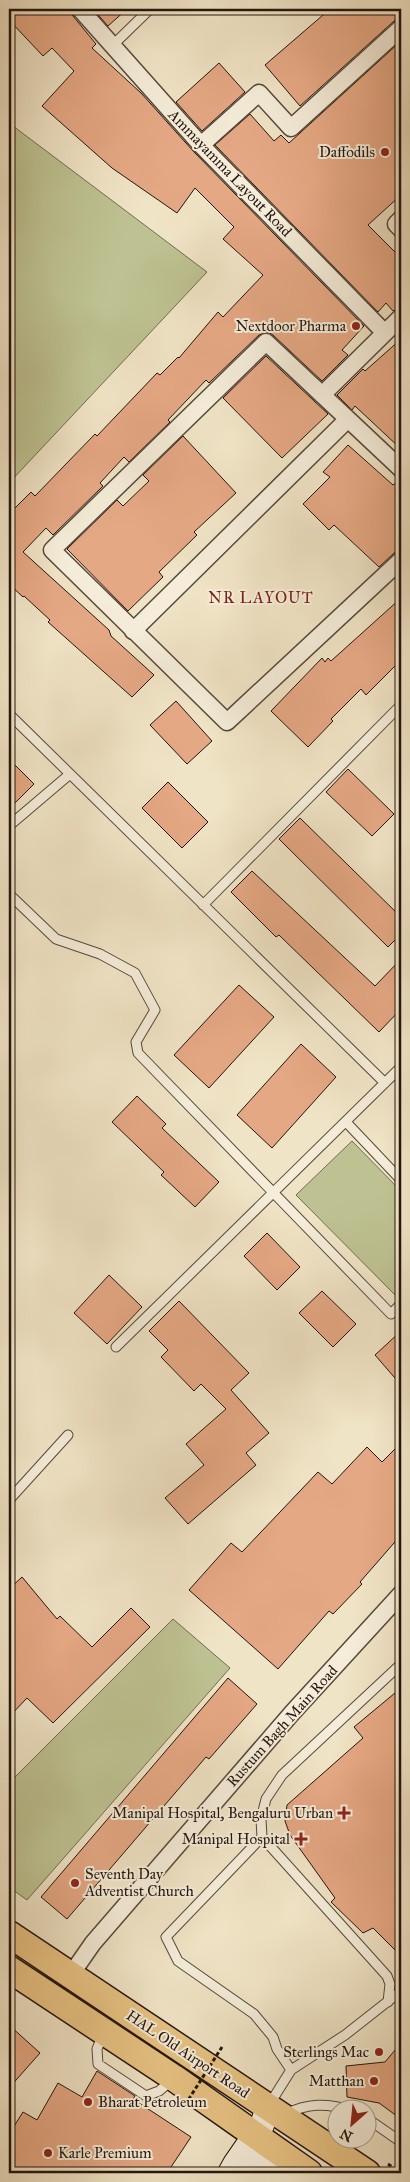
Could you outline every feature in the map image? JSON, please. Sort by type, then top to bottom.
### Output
[{"type":"main road","name":"HAL Old Airport Road","points":[[9,1934],[367,2173]]},
{"type":"main road","name":"HAL Old Airport Road","points":[[9,1969],[174,2078],[279,2154],[309,2173]]},
{"type":"street","name":"Ammayamma Layout Road","points":[[80,9],[201,145],[385,333]]},
{"type":"street","points":[[201,145],[259,93],[291,128],[401,28]]},
{"type":"street","points":[[401,219],[396,224],[401,229]]},
{"type":"street","points":[[322,395],[401,317]]},
{"type":"street","points":[[401,469],[266,342],[52,550],[227,722],[401,560]]},
{"type":"street","points":[[133,631],[348,419]]},
{"type":"street","name":"Rustum Bagh Main Road","points":[[70,1976],[93,1943],[292,1712],[401,1594]]},
{"type":"street","points":[[230,2173],[234,2164],[262,2126],[275,2112]]},
{"type":"street","points":[[235,2173],[279,2154]]},
{"type":"lane","points":[[113,45],[150,9]]},
{"type":"lane","points":[[203,905],[401,705]]},
{"type":"lane","points":[[9,714],[385,1083]]},
{"type":"lane","points":[[9,830],[10,825],[70,774]]},
{"type":"lane","points":[[9,894],[56,939],[100,954],[135,974],[155,1010],[136,1042],[138,1054],[274,1192],[390,1314],[401,1304]]},
{"type":"lane","points":[[116,1347],[401,1067]]},
{"type":"lane","points":[[346,1122],[401,1180]]},
{"type":"lane","points":[[9,1500],[68,1435]]},
{"type":"lane","points":[[388,2002],[390,1984],[387,1976],[262,1838],[261,1819],[266,1799],[282,1775],[401,1664]]},
{"type":"lane","points":[[262,1838],[166,1937],[178,1961],[254,2014],[272,2037],[277,2049],[291,2070]]},
{"type":"lane","points":[[275,2112],[291,2070],[345,2035],[401,1991]]},
{"type":"lane","points":[[275,2112],[300,2107],[328,2105]]},
{"type":"lane","points":[[378,2126],[401,2142]]},
{"type":"path","points":[[185,2105],[222,2047]]},
{"type":"green space","points":[[9,123],[207,272],[9,483]]},
{"type":"green space","points":[[352,1141],[401,1191],[401,1293],[397,1297],[296,1195]]},
{"type":"green space","points":[[173,1619],[230,1668],[27,1900],[9,1887],[9,1783]]},
{"type":"building","points":[[9,9],[70,9],[73,16],[96,44],[92,48],[141,93],[194,152],[364,326],[342,350],[348,355],[322,381],[273,335],[268,332],[259,335],[209,383],[206,380],[168,420],[170,422],[129,462],[124,457],[100,483],[103,486],[53,535],[46,528],[23,552],[109,630],[111,636],[154,675],[132,697],[48,622],[50,620],[9,584],[9,514],[31,492],[35,496],[95,434],[97,436],[157,373],[160,375],[179,358],[218,312],[223,317],[263,275],[223,239],[234,227],[195,188],[177,213],[112,168],[42,106],[74,71],[52,48],[43,56],[9,20]]},
{"type":"building","points":[[93,9],[127,9],[108,26]]},
{"type":"building","points":[[330,9],[401,9],[401,18],[394,21],[300,106],[265,65]]},
{"type":"building","points":[[401,41],[401,195],[368,225],[401,258],[401,307],[393,311],[386,303],[378,312],[215,145],[250,114],[274,141],[281,135],[289,143]]},
{"type":"building","points":[[219,63],[245,92],[202,131],[176,102]]},
{"type":"building","points":[[401,339],[401,449],[355,406],[352,410],[337,395],[363,369],[365,371]]},
{"type":"building","points":[[266,356],[328,414],[282,458],[223,398]]},
{"type":"building","points":[[183,436],[236,493],[194,532],[197,535],[159,572],[163,577],[128,611],[67,549],[117,500],[123,506],[149,481],[143,475]]},
{"type":"building","points":[[348,445],[393,485],[401,479],[401,550],[394,553],[379,567],[334,525],[329,530],[303,504],[330,477],[323,472]]},
{"type":"building","points":[[401,598],[401,660],[366,695],[361,689],[331,719],[333,721],[308,747],[271,711],[322,658],[325,662],[328,658],[331,661]]},
{"type":"building","points":[[176,701],[212,741],[187,764],[150,725]]},
{"type":"building","points":[[9,759],[34,784],[9,809]]},
{"type":"building","points":[[348,769],[394,814],[372,836],[326,792]]},
{"type":"building","points":[[168,782],[208,822],[182,848],[142,808]]},
{"type":"building","points":[[300,818],[401,917],[401,934],[388,947],[279,839]]},
{"type":"building","points":[[252,871],[375,986],[401,959],[401,1009],[379,1032],[279,935],[276,937],[231,892]]},
{"type":"building","points":[[239,985],[274,1017],[209,1088],[174,1055]]},
{"type":"building","points":[[301,1044],[336,1077],[272,1148],[237,1115]]},
{"type":"building","points":[[137,1096],[166,1124],[162,1128],[219,1182],[195,1207],[161,1175],[164,1172],[112,1122]]},
{"type":"building","points":[[267,1233],[300,1267],[277,1290],[244,1256]]},
{"type":"building","points":[[109,1275],[142,1307],[107,1344],[74,1313]]},
{"type":"building","points":[[322,1291],[356,1324],[333,1347],[299,1313]]},
{"type":"building","points":[[179,1301],[249,1373],[231,1390],[269,1433],[246,1453],[256,1465],[188,1524],[165,1498],[204,1465],[186,1444],[226,1409],[201,1384],[194,1391],[161,1357],[168,1350],[149,1331]]},
{"type":"building","points":[[401,1331],[401,1385],[375,1355]]},
{"type":"building","points":[[401,1443],[401,1535],[360,1582],[362,1584],[333,1614],[329,1611],[278,1669],[189,1590],[231,1543],[242,1552],[318,1472],[332,1484],[367,1447],[382,1462]]},
{"type":"building","points":[[22,1577],[57,1619],[60,1616],[92,1647],[131,1608],[150,1627],[53,1723],[27,1698],[9,1717],[9,1589]]},
{"type":"building","points":[[228,1678],[257,1704],[209,1759],[206,1757],[67,1919],[41,1897]]},
{"type":"building","name":"Manipal Hospital, Bengaluru Urban","points":[[401,1688],[401,1956],[373,1928],[363,1933],[331,1902],[335,1898],[290,1835],[285,1821],[287,1805],[363,1738],[354,1727]]},
{"type":"building","points":[[9,2025],[40,2053],[9,2088]]},
{"type":"building","name":"Matthan","points":[[401,2043],[401,2119],[378,2103],[378,2100],[347,2097],[346,2066],[385,2062]]},
{"type":"building","points":[[97,2071],[135,2096],[133,2099],[191,2137],[167,2173],[9,2173],[9,2134],[23,2112],[37,2120],[58,2083],[82,2097]]},
{"type":"place","name":"Daffodils","points":[[385,152]]},
{"type":"place","name":"Nextdoor Pharma","points":[[356,326]]},
{"type":"place","name":"Manipal Hospital, Bengaluru Urban","points":[[344,1813]]},
{"type":"place","name":"Manipal Hospital","points":[[301,1839]]},
{"type":"place","name":"Seventh Day Adventist Church","points":[[75,1883]]},
{"type":"place","name":"Sterlings Mac","points":[[379,2052]]},
{"type":"place","name":"Matthan","points":[[374,2081]]},
{"type":"place","name":"Bharat Petroleum","points":[[88,2102]]},
{"type":"place","name":"Karle Premium","points":[[48,2153]]},
{"type":"district","name":"NR LAYOUT","points":[[261,597]]}]
